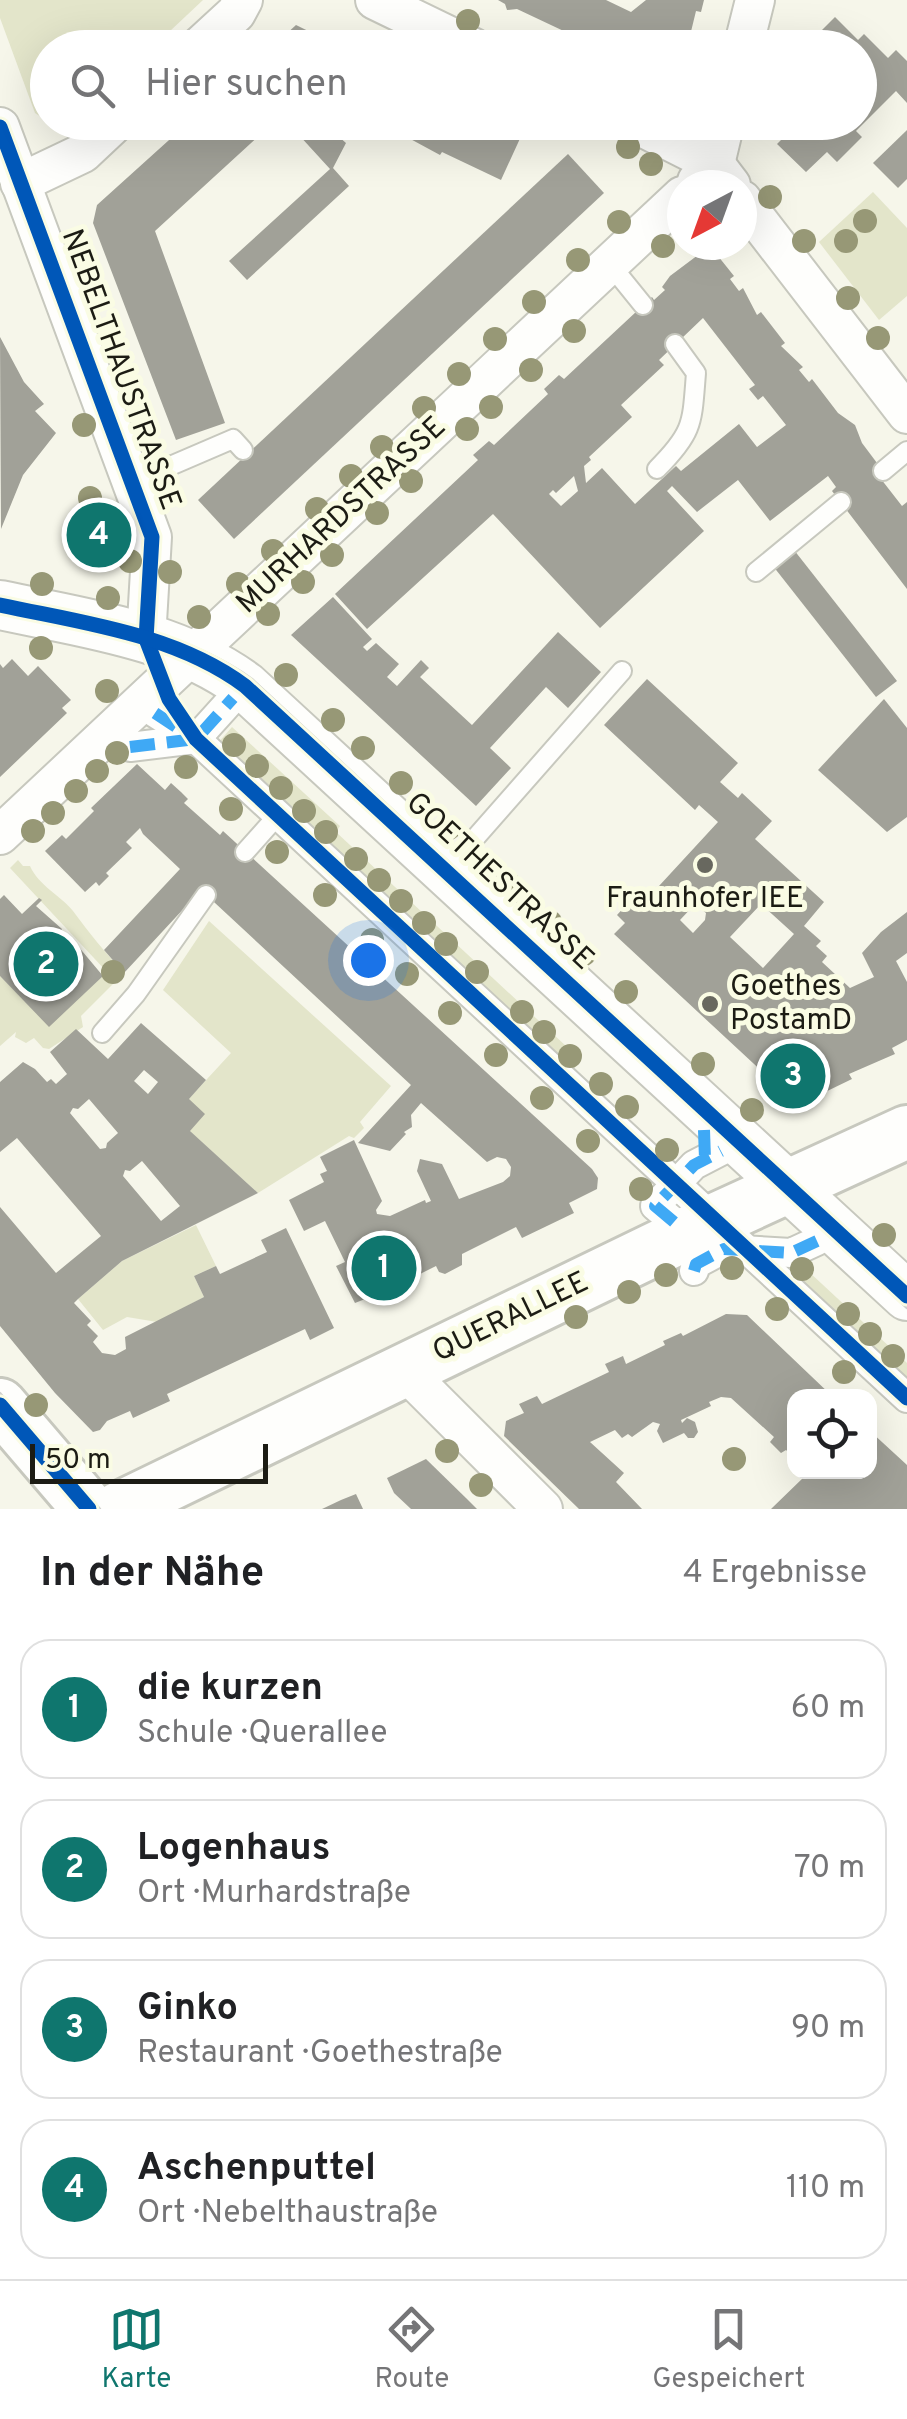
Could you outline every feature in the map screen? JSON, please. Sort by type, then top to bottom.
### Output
[{"type":"main road","name":"QUERALLEE","points":[[118,1509],[907,1132]]},
{"type":"main road","points":[[0,1405],[89,1509]]},
{"type":"street","points":[[217,30],[243,0]]},
{"type":"street","points":[[375,0],[437,30]]},
{"type":"street","points":[[747,30],[754,0]]},
{"type":"street","name":"NEBELTHAUSTRASSE","points":[[0,127],[152,537],[146,639]]},
{"type":"street","points":[[20,183],[83,153],[97,140]]},
{"type":"street","points":[[658,140],[701,170]]},
{"type":"street","points":[[715,170],[721,140]]},
{"type":"street","name":"MURHARDSTRASSE","points":[[0,835],[168,694],[667,210]]},
{"type":"street","points":[[757,219],[907,414]]},
{"type":"street","name":"GOETHESTRASSE","points":[[0,605],[146,639],[168,694],[245,686],[907,1296]]},
{"type":"street","points":[[234,698],[196,740],[130,747],[168,694],[196,740],[700,1206]]},
{"type":"street","points":[[655,1216],[676,1184],[710,1147]]},
{"type":"street","points":[[702,1259],[739,1243],[790,1253],[817,1240]]},
{"type":"street","points":[[739,1243],[907,1398]]},
{"type":"street","points":[[404,1370],[543,1509]]},
{"type":"lane","points":[[610,264],[643,305]]},
{"type":"lane","points":[[657,470],[681,445],[692,423],[696,372],[674,344]]},
{"type":"lane","points":[[133,482],[233,440],[243,450]]},
{"type":"lane","points":[[883,471],[907,452]]},
{"type":"lane","points":[[756,572],[841,502]]},
{"type":"lane","points":[[446,871],[622,671]]},
{"type":"lane","points":[[244,852],[278,815]]},
{"type":"lane","points":[[102,1033],[136,994],[206,895]]},
{"type":"green space","points":[[0,0],[203,0],[171,30],[30,30],[30,99],[0,18]]},
{"type":"green space","points":[[873,192],[907,228],[907,296],[879,320],[819,242]]},
{"type":"green space","points":[[232,727],[340,826],[336,832],[581,1060],[571,1072],[217,744]]},
{"type":"green space","points":[[18,860],[23,866],[30,866],[68,905],[124,973],[81,1016],[83,1027],[49,1049],[34,1038],[26,1043],[15,1037],[16,1032],[0,1046],[0,976],[49,1026],[107,972],[10,868]]},
{"type":"green space","points":[[209,921],[391,1086],[360,1122],[364,1128],[354,1138],[349,1136],[258,1193],[173,1116],[231,1053],[163,990]]},
{"type":"green space","points":[[196,1225],[216,1266],[194,1276],[204,1297],[157,1322],[127,1317],[103,1330],[78,1299],[122,1261]]},
{"type":"green space","points":[[794,1258],[907,1363],[907,1383],[783,1269]]},
{"type":"building","points":[[498,0],[606,0],[631,12],[646,0],[704,0],[701,12],[696,11],[691,30],[562,30],[517,9],[507,10]]},
{"type":"building","points":[[835,17],[848,30],[822,30]]},
{"type":"building","points":[[877,47],[888,58],[896,50],[907,61],[907,103],[896,91],[877,110]]},
{"type":"building","points":[[907,130],[907,179],[898,188],[873,163]]},
{"type":"building","points":[[169,140],[254,140],[155,231],[225,423],[176,440],[93,223],[97,205]]},
{"type":"building","points":[[303,140],[346,143],[333,168],[349,186],[247,280],[229,261],[330,169]]},
{"type":"building","points":[[412,140],[519,140],[501,180],[442,152],[440,155]]},
{"type":"building","points":[[781,140],[859,140],[837,162],[827,152],[806,172],[777,144]]},
{"type":"building","points":[[568,154],[604,193],[234,539],[198,500]]},
{"type":"building","points":[[691,260],[721,260],[757,315],[761,312],[785,343],[781,346],[803,367],[799,370],[809,382],[812,379],[838,413],[855,425],[862,443],[886,475],[881,479],[902,506],[907,502],[907,589],[832,491],[836,487],[828,476],[770,521],[738,480],[697,512],[672,486],[667,491],[704,531],[600,628],[493,514],[367,629],[335,594],[478,460],[473,455],[489,441],[494,445],[548,394],[544,389],[559,375],[564,379],[652,297],[654,300],[665,290],[662,287]],"holes":[[[703,318],[755,385],[749,389],[758,400],[763,396],[786,425],[757,447],[739,424],[681,471],[676,466],[635,504],[602,468],[586,483],[584,466],[591,460],[589,457],[632,417],[621,405],[664,365],[659,360]],[[574,476],[578,491],[561,506],[549,494],[553,490],[556,493]]]},
{"type":"building","points":[[0,337],[24,382],[44,404],[35,411],[56,433],[23,475],[1,529]]},
{"type":"building","points":[[794,550],[897,681],[876,697],[773,566]]},
{"type":"building","points":[[333,597],[372,639],[363,647],[367,651],[376,643],[399,664],[387,677],[397,686],[421,660],[429,668],[420,677],[472,725],[558,632],[601,672],[568,708],[546,687],[490,748],[511,768],[476,806],[291,635]]},
{"type":"building","points":[[12,659],[28,676],[38,666],[71,700],[62,708],[67,713],[0,777],[0,664],[3,668]]},
{"type":"building","points":[[647,679],[738,763],[720,782],[738,798],[742,793],[772,821],[755,839],[824,902],[804,926],[821,941],[816,946],[827,956],[822,962],[850,988],[874,977],[862,953],[907,912],[907,953],[896,961],[907,982],[907,1040],[892,1048],[895,1054],[849,1074],[852,1079],[819,1095],[814,1085],[796,1094],[783,1091],[614,934],[625,923],[617,915],[639,891],[647,899],[718,822],[699,805],[695,810],[604,725]],"holes":[[[695,904],[706,913],[693,933],[680,920]],[[761,904],[794,934],[763,968],[730,937]]]},
{"type":"building","points":[[884,699],[907,728],[907,817],[887,832],[818,770]]},
{"type":"building","points":[[137,764],[165,790],[171,783],[188,799],[184,803],[220,835],[223,831],[592,1169],[598,1178],[597,1189],[569,1203],[574,1213],[522,1238],[516,1227],[462,1254],[462,1265],[445,1274],[436,1266],[410,1279],[411,1290],[393,1298],[385,1291],[355,1303],[336,1266],[345,1262],[325,1221],[304,1231],[289,1200],[324,1182],[320,1174],[327,1171],[320,1157],[354,1140],[382,1201],[377,1214],[390,1216],[425,1200],[431,1201],[417,1171],[420,1159],[442,1164],[459,1199],[503,1182],[510,1176],[511,1167],[506,1159],[497,1157],[487,1162],[421,1103],[411,1115],[412,1127],[390,1151],[358,1143],[411,1085],[201,890],[124,973],[104,950],[180,869],[140,828],[126,842],[132,848],[106,873],[109,876],[85,892],[45,851],[62,835],[66,839],[94,811],[91,808]]},
{"type":"building","points":[[4,895],[22,914],[39,898],[42,900],[36,906],[62,929],[60,932],[69,941],[72,939],[103,976],[49,1027],[0,976],[0,899]]},
{"type":"building","points":[[141,1023],[206,1080],[189,1099],[205,1114],[190,1131],[258,1193],[122,1261],[74,1303],[91,1321],[87,1325],[98,1336],[93,1342],[102,1353],[115,1355],[126,1349],[125,1337],[204,1297],[194,1276],[216,1266],[220,1274],[267,1252],[261,1240],[286,1228],[334,1328],[310,1340],[305,1329],[167,1394],[170,1401],[133,1418],[130,1411],[93,1432],[0,1326],[0,1207],[56,1273],[101,1236],[17,1138],[0,1152],[0,1082],[23,1062],[47,1082],[51,1079],[56,1084],[67,1074],[50,1052],[76,1029],[108,1059]],"holes":[[[144,1070],[158,1082],[148,1094],[134,1081]],[[89,1099],[118,1133],[106,1148],[100,1149],[70,1113],[73,1108],[78,1109]],[[142,1161],[180,1206],[161,1221],[123,1176],[125,1170],[130,1171]]]},
{"type":"building","points":[[726,1314],[747,1315],[825,1389],[787,1389],[787,1451],[781,1453],[770,1442],[774,1437],[731,1398],[721,1397],[681,1420],[695,1422],[698,1432],[694,1438],[684,1433],[663,1443],[657,1431],[660,1424],[653,1422],[632,1437],[628,1434],[622,1438],[615,1430],[590,1442],[624,1473],[616,1482],[642,1509],[579,1509],[504,1436],[506,1421],[524,1413],[519,1404],[537,1396],[542,1404],[609,1372],[605,1364],[623,1356],[626,1364],[665,1345],[663,1341],[681,1333],[683,1336]]},
{"type":"building","points":[[877,1437],[907,1465],[907,1509],[771,1509],[802,1479],[877,1479]]},
{"type":"building","points":[[426,1459],[477,1509],[411,1509],[394,1493],[387,1478]]},
{"type":"building","points":[[356,1494],[363,1509],[322,1509],[341,1500]]},
{"type":"tram line","points":[[0,597],[163,635],[224,661],[252,679],[449,862]]},
{"type":"tram line","points":[[0,613],[155,650],[213,674],[240,691],[907,1308]]},
{"type":"tram line","points":[[724,1117],[907,1287]]},
{"type":"tram line","points":[[0,1393],[100,1509]]},
{"type":"marked path","points":[[130,747],[196,739],[233,698]]},
{"type":"marked path","points":[[155,713],[188,735]]},
{"type":"marked path","points":[[704,1130],[705,1159]]},
{"type":"marked path","points":[[674,1222],[655,1206],[694,1165],[721,1151]]},
{"type":"marked path","points":[[694,1271],[696,1264],[724,1249],[791,1253],[817,1241]]},
{"type":"cycle path","points":[[0,127],[152,537],[146,639],[169,699],[196,739],[907,1398]]},
{"type":"cycle path","points":[[0,605],[159,642],[218,668],[245,686],[907,1296]]},
{"type":"cycle path","points":[[0,1405],[89,1509]]},
{"type":"place","name":"Aschenputtel","points":[[99,535]]},
{"type":"place","name":"Fraunhofer IEE","points":[[705,865]]},
{"type":"place","name":"Logenhaus","points":[[46,964]]},
{"type":"place","name":"Goethes PostamD","points":[[710,1004]]},
{"type":"place","name":"Ginko","points":[[793,1076]]},
{"type":"place","name":"die kurzen","points":[[384,1268]]}]
